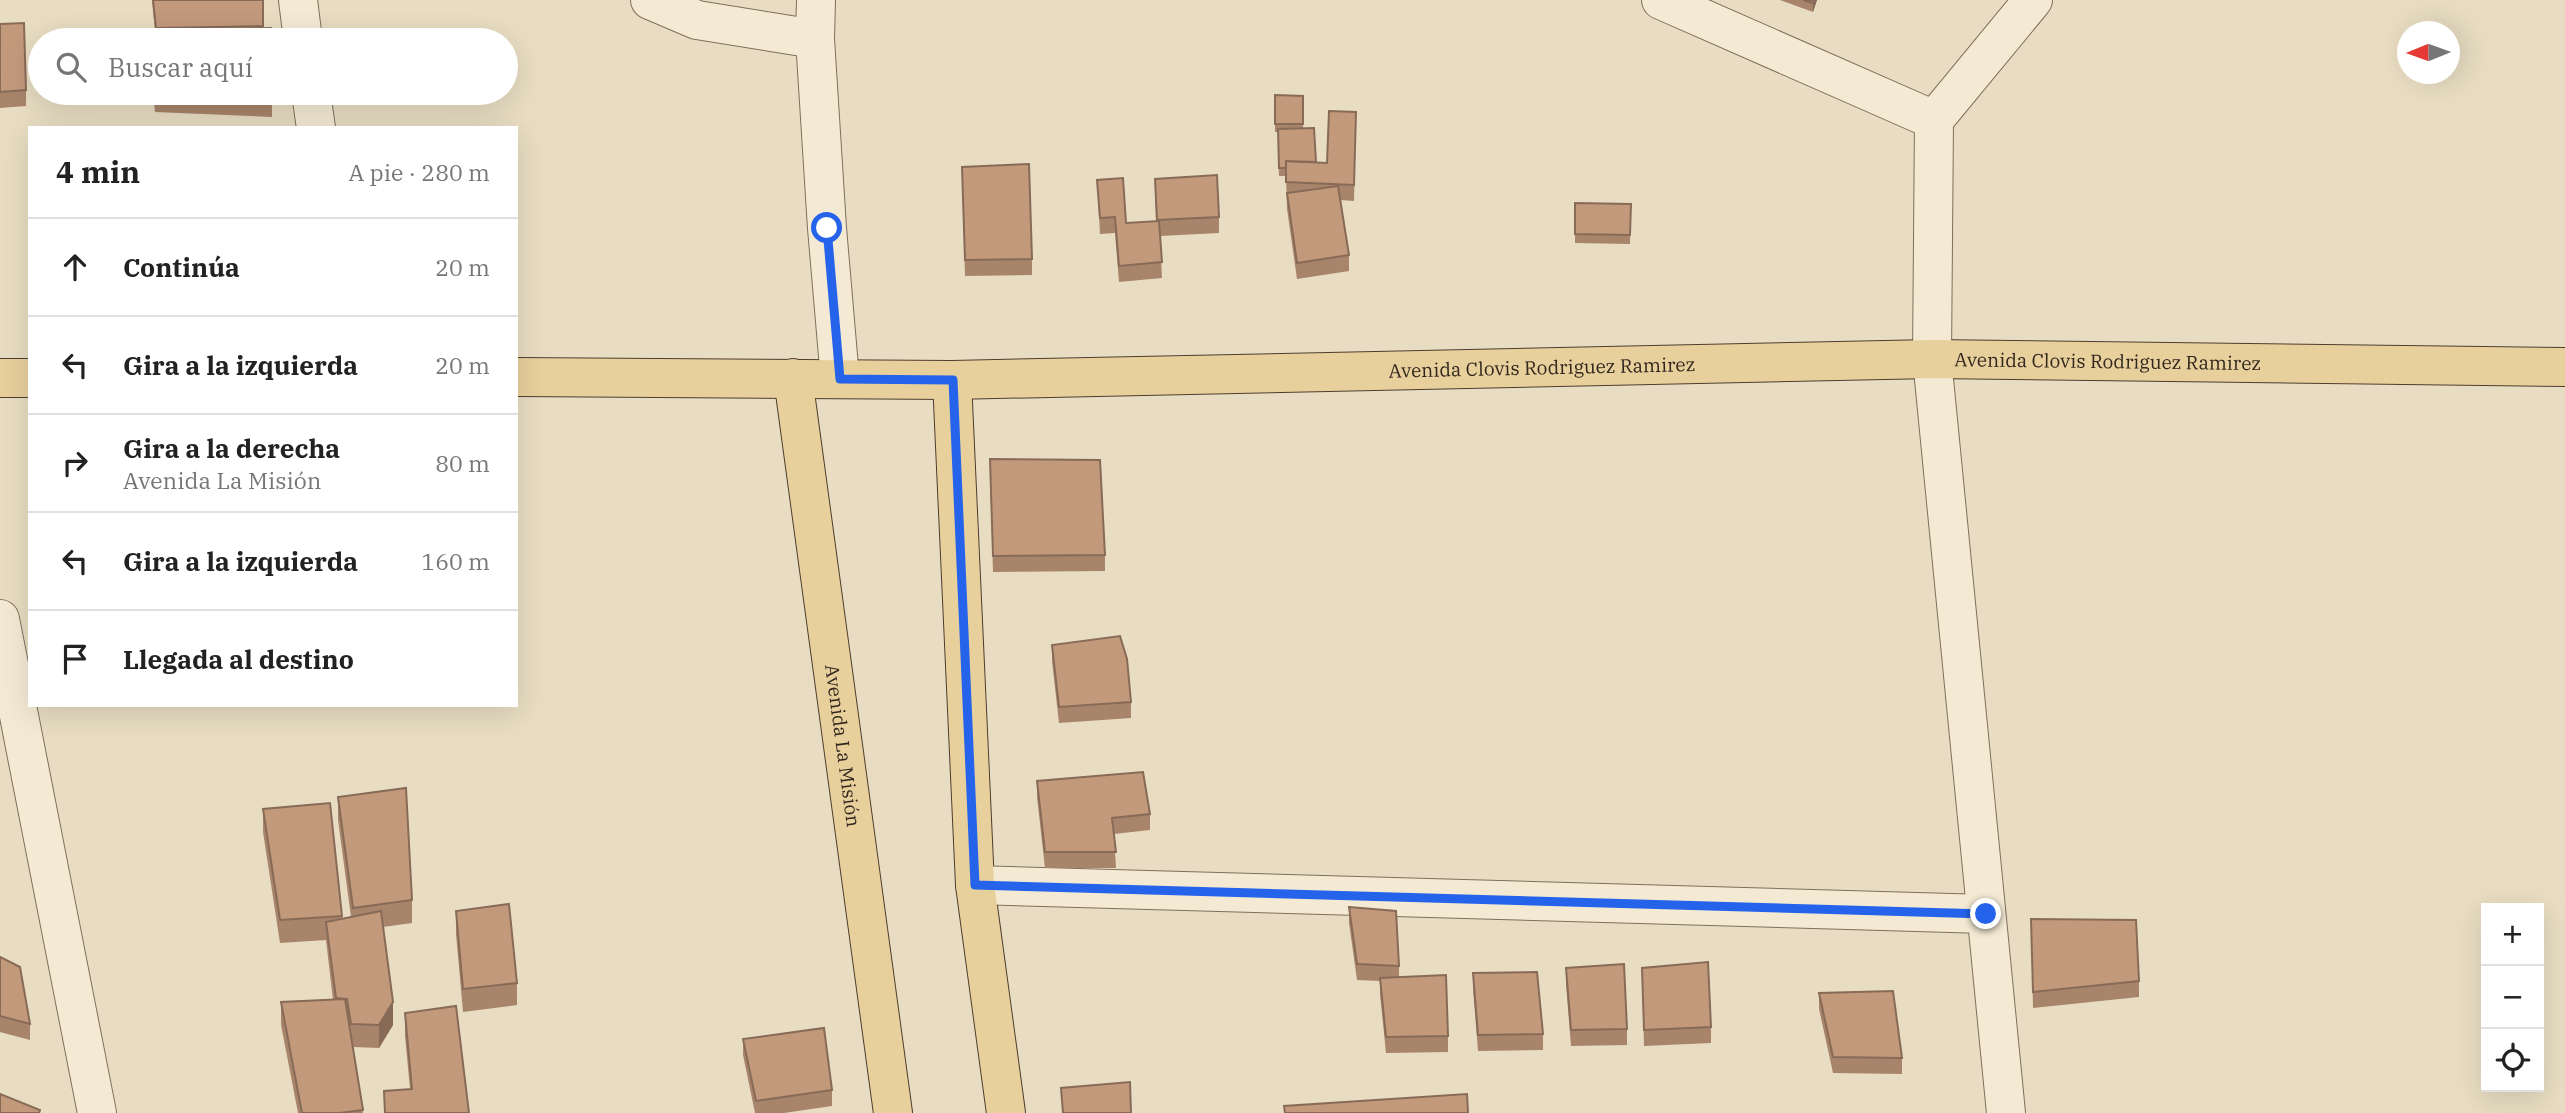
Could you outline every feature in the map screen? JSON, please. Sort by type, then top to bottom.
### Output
[{"type":"main road","name":"Avenida Clovis Rodriguez Ramirez","points":[[518,377],[953,380],[1932,359],[2565,367]]},
{"type":"main road","points":[[0,378],[28,378]]},
{"type":"main road","name":"Avenida La Misión","points":[[793,378],[892,1113]]},
{"type":"main road","points":[[953,380],[975,885],[1006,1113]]},
{"type":"street","points":[[298,0],[302,28]]},
{"type":"street","points":[[650,0],[697,20],[815,39]]},
{"type":"street","points":[[816,0],[815,39],[840,379]]},
{"type":"street","points":[[1661,0],[1934,120]]},
{"type":"street","points":[[2006,1113],[1932,359],[1934,120],[2034,0]]},
{"type":"street","points":[[313,105],[316,126]]},
{"type":"street","points":[[0,619],[97,1113]]},
{"type":"street","points":[[975,885],[1986,914]]},
{"type":"building","points":[[153,0],[263,0],[263,26],[156,28]]},
{"type":"building","points":[[24,23],[26,90],[0,92],[0,24]]},
{"type":"building","points":[[1275,95],[1303,96],[1303,124],[1275,124]]},
{"type":"building","points":[[1329,111],[1356,112],[1354,185],[1286,182],[1286,161],[1327,163]]},
{"type":"building","points":[[1314,128],[1316,162],[1286,161],[1286,168],[1279,168],[1278,129]]},
{"type":"building","points":[[1029,164],[1032,259],[965,260],[962,167]]},
{"type":"building","points":[[1217,175],[1219,217],[1157,220],[1155,179]]},
{"type":"building","points":[[1123,178],[1126,223],[1159,221],[1162,262],[1119,266],[1115,217],[1100,218],[1097,180]]},
{"type":"building","points":[[1338,186],[1349,255],[1297,263],[1287,193]]},
{"type":"building","points":[[1575,203],[1631,204],[1630,235],[1575,234]]},
{"type":"building","points":[[990,459],[1100,460],[1105,555],[993,556]]},
{"type":"building","points":[[1120,636],[1127,659],[1131,702],[1059,707],[1052,645]]},
{"type":"building","points":[[1143,772],[1150,814],[1112,818],[1116,852],[1045,852],[1037,781]]},
{"type":"building","points":[[406,788],[412,900],[353,908],[338,797]]},
{"type":"building","points":[[330,803],[342,916],[280,920],[263,809]]},
{"type":"building","points":[[509,904],[517,983],[463,989],[456,911]]},
{"type":"building","points":[[1349,907],[1396,911],[1399,966],[1357,964]]},
{"type":"building","points":[[381,911],[393,1002],[379,1025],[351,1024],[347,999],[336,998],[326,922]]},
{"type":"building","points":[[2031,919],[2136,920],[2139,981],[2033,992]]},
{"type":"building","points":[[0,957],[20,967],[30,1024],[0,1016]]},
{"type":"building","points":[[1708,962],[1711,1027],[1644,1030],[1642,968]]},
{"type":"building","points":[[1624,964],[1627,1029],[1571,1030],[1566,968]]},
{"type":"building","points":[[1537,972],[1543,1034],[1478,1035],[1473,973]]},
{"type":"building","points":[[1446,975],[1448,1036],[1386,1037],[1380,978]]},
{"type":"building","points":[[1893,991],[1902,1058],[1833,1057],[1819,993]]},
{"type":"building","points":[[345,999],[363,1110],[302,1113],[281,1002]]},
{"type":"building","points":[[456,1006],[469,1113],[385,1113],[384,1091],[412,1089],[405,1013]]},
{"type":"building","points":[[824,1028],[832,1090],[756,1101],[743,1039]]},
{"type":"building","points":[[1130,1082],[1131,1113],[1063,1113],[1061,1088]]},
{"type":"building","points":[[0,1094],[40,1110],[39,1113],[0,1113]]},
{"type":"building","points":[[1467,1094],[1468,1113],[1285,1113],[1284,1106]]},
{"type":"route","points":[[827,228],[840,379],[953,380],[975,885],[1986,914]]}]
